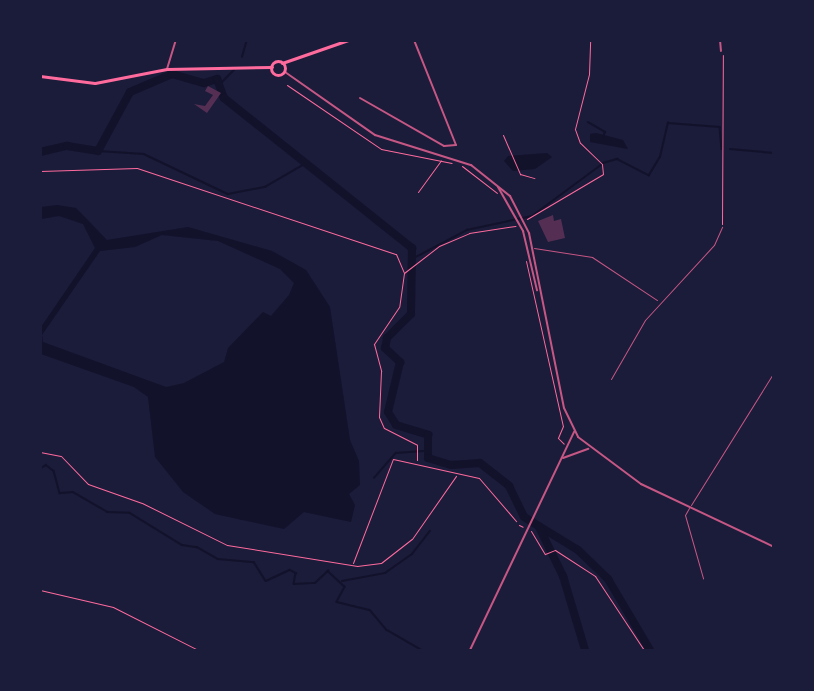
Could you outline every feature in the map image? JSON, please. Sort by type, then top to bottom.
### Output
[{"type":"main road","points":[[40,76],[114,82],[167,69],[272,67],[348,40]]},
{"type":"main road","points":[[272,67],[277,75],[285,72],[282,63]]},
{"type":"street","points":[[167,69],[176,40]]},
{"type":"street","points":[[360,98],[444,146],[456,146],[414,40]]},
{"type":"street","points":[[720,40],[721,51]]},
{"type":"street","points":[[285,72],[375,135],[444,156],[492,180],[524,218],[532,248],[539,295]]},
{"type":"street","points":[[492,180],[518,222],[528,248],[574,432],[590,449],[688,509],[774,547]]},
{"type":"street","points":[[470,651],[574,432]]},
{"type":"street","points":[[563,458],[590,449]]},
{"type":"lane","points":[[610,379],[659,302],[710,249],[722,227]]},
{"type":"lane","points":[[528,248],[592,257],[659,302]]},
{"type":"lane","points":[[703,578],[686,515],[688,509],[774,372]]},
{"type":"path","points":[[524,218],[603,174],[602,164],[580,143],[575,129],[589,74],[590,41]]},
{"type":"path","points":[[721,51],[726,64],[722,223]]},
{"type":"path","points":[[287,85],[381,149],[459,164],[502,200]]},
{"type":"path","points":[[503,135],[520,174],[534,178]]},
{"type":"path","points":[[418,192],[444,156]]},
{"type":"path","points":[[40,171],[137,168],[232,204],[272,209],[384,247],[396,254],[404,273],[399,307],[374,344],[381,371],[379,417],[384,428],[413,441],[418,449],[417,460]]},
{"type":"path","points":[[404,273],[412,265],[469,233],[518,222],[519,228]]},
{"type":"path","points":[[526,260],[563,426],[558,438],[568,447]]},
{"type":"path","points":[[40,452],[61,456],[88,484],[142,502],[227,545],[352,565],[377,564],[398,551],[456,476]]},
{"type":"path","points":[[352,565],[361,552],[388,464],[402,457],[417,460],[456,476],[478,478],[516,521]]},
{"type":"path","points":[[519,525],[528,530],[545,554],[555,550],[595,576],[644,651]]},
{"type":"path","points":[[40,590],[113,608],[198,651]]},
{"type":"shaded area","points":[[596,133],[623,140],[628,149],[590,142],[590,134]]},
{"type":"shaded area","points":[[547,153],[552,157],[535,169],[513,171],[504,161],[508,156]]},
{"type":"shaded area","points":[[57,205],[76,208],[107,240],[188,227],[272,251],[306,270],[330,307],[350,440],[359,461],[360,485],[349,494],[355,505],[351,522],[304,512],[284,529],[215,514],[183,492],[155,457],[148,397],[134,387],[41,354],[41,327],[95,248],[83,224],[59,216],[41,219],[41,207]],"holes":[[[162,235],[218,241],[280,269],[294,283],[289,295],[271,316],[263,312],[228,348],[224,362],[184,383],[166,387],[43,342],[42,335],[100,251],[135,247]]]},
{"type":"building","points":[[208,86],[221,93],[207,113],[194,104],[205,106],[213,95],[205,91]]},
{"type":"building","points":[[553,215],[554,221],[561,219],[565,238],[548,242],[538,221]]},
{"type":"waterway","points":[[242,57],[247,40]]},
{"type":"waterway","points":[[221,83],[234,70]]},
{"type":"waterway","points":[[40,152],[67,146],[98,151],[130,92],[172,74],[204,83],[217,79],[224,98],[412,248],[411,314],[387,338],[385,348],[400,362],[388,412],[396,425],[428,435],[428,458],[451,465],[480,463],[509,486],[524,517],[578,550],[608,579],[650,650]]},
{"type":"waterway","points":[[588,122],[605,132],[604,137]]},
{"type":"waterway","points":[[603,163],[617,159],[649,175],[660,157],[668,123],[720,127],[722,149]]},
{"type":"waterway","points":[[730,149],[774,153]]},
{"type":"waterway","points":[[98,151],[144,154],[228,194],[265,187],[308,162]]},
{"type":"waterway","points":[[416,257],[467,230],[532,216],[601,165]]},
{"type":"waterway","points":[[374,478],[396,453],[427,451]]},
{"type":"waterway","points":[[40,469],[46,465],[54,471],[60,493],[73,492],[107,512],[130,513],[182,545],[197,547],[218,559],[254,562],[266,581],[290,570],[296,573],[294,584],[315,583],[328,571],[345,587],[337,602],[370,610],[387,630],[421,650]]},
{"type":"waterway","points":[[539,527],[563,576],[585,650]]},
{"type":"waterway","points":[[342,581],[385,573],[412,554],[430,531]]}]
